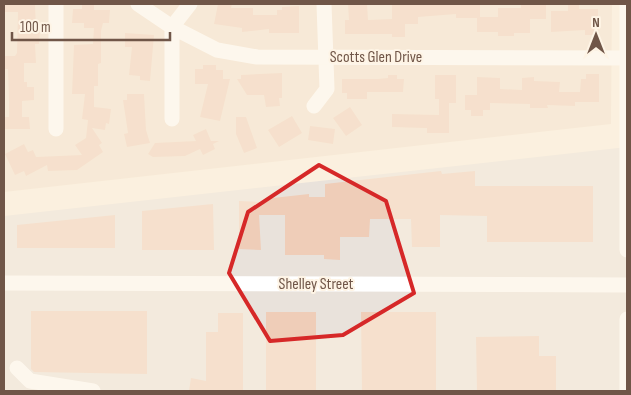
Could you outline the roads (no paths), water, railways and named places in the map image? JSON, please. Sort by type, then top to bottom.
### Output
[{"type":"street","points":[[56,4],[56,129]]},
{"type":"street","name":"Scotts Glen Drive","points":[[138,4],[172,27],[217,50],[257,57],[627,58]]},
{"type":"street","points":[[172,119],[172,27],[190,4]]},
{"type":"street","points":[[314,106],[327,89],[324,4]]},
{"type":"street","points":[[627,4],[627,250]]},
{"type":"street","name":"Shelley Street","points":[[4,282],[627,285]]},
{"type":"street","points":[[627,319],[627,391]]},
{"type":"street","points":[[17,368],[30,382],[93,391]]}]
